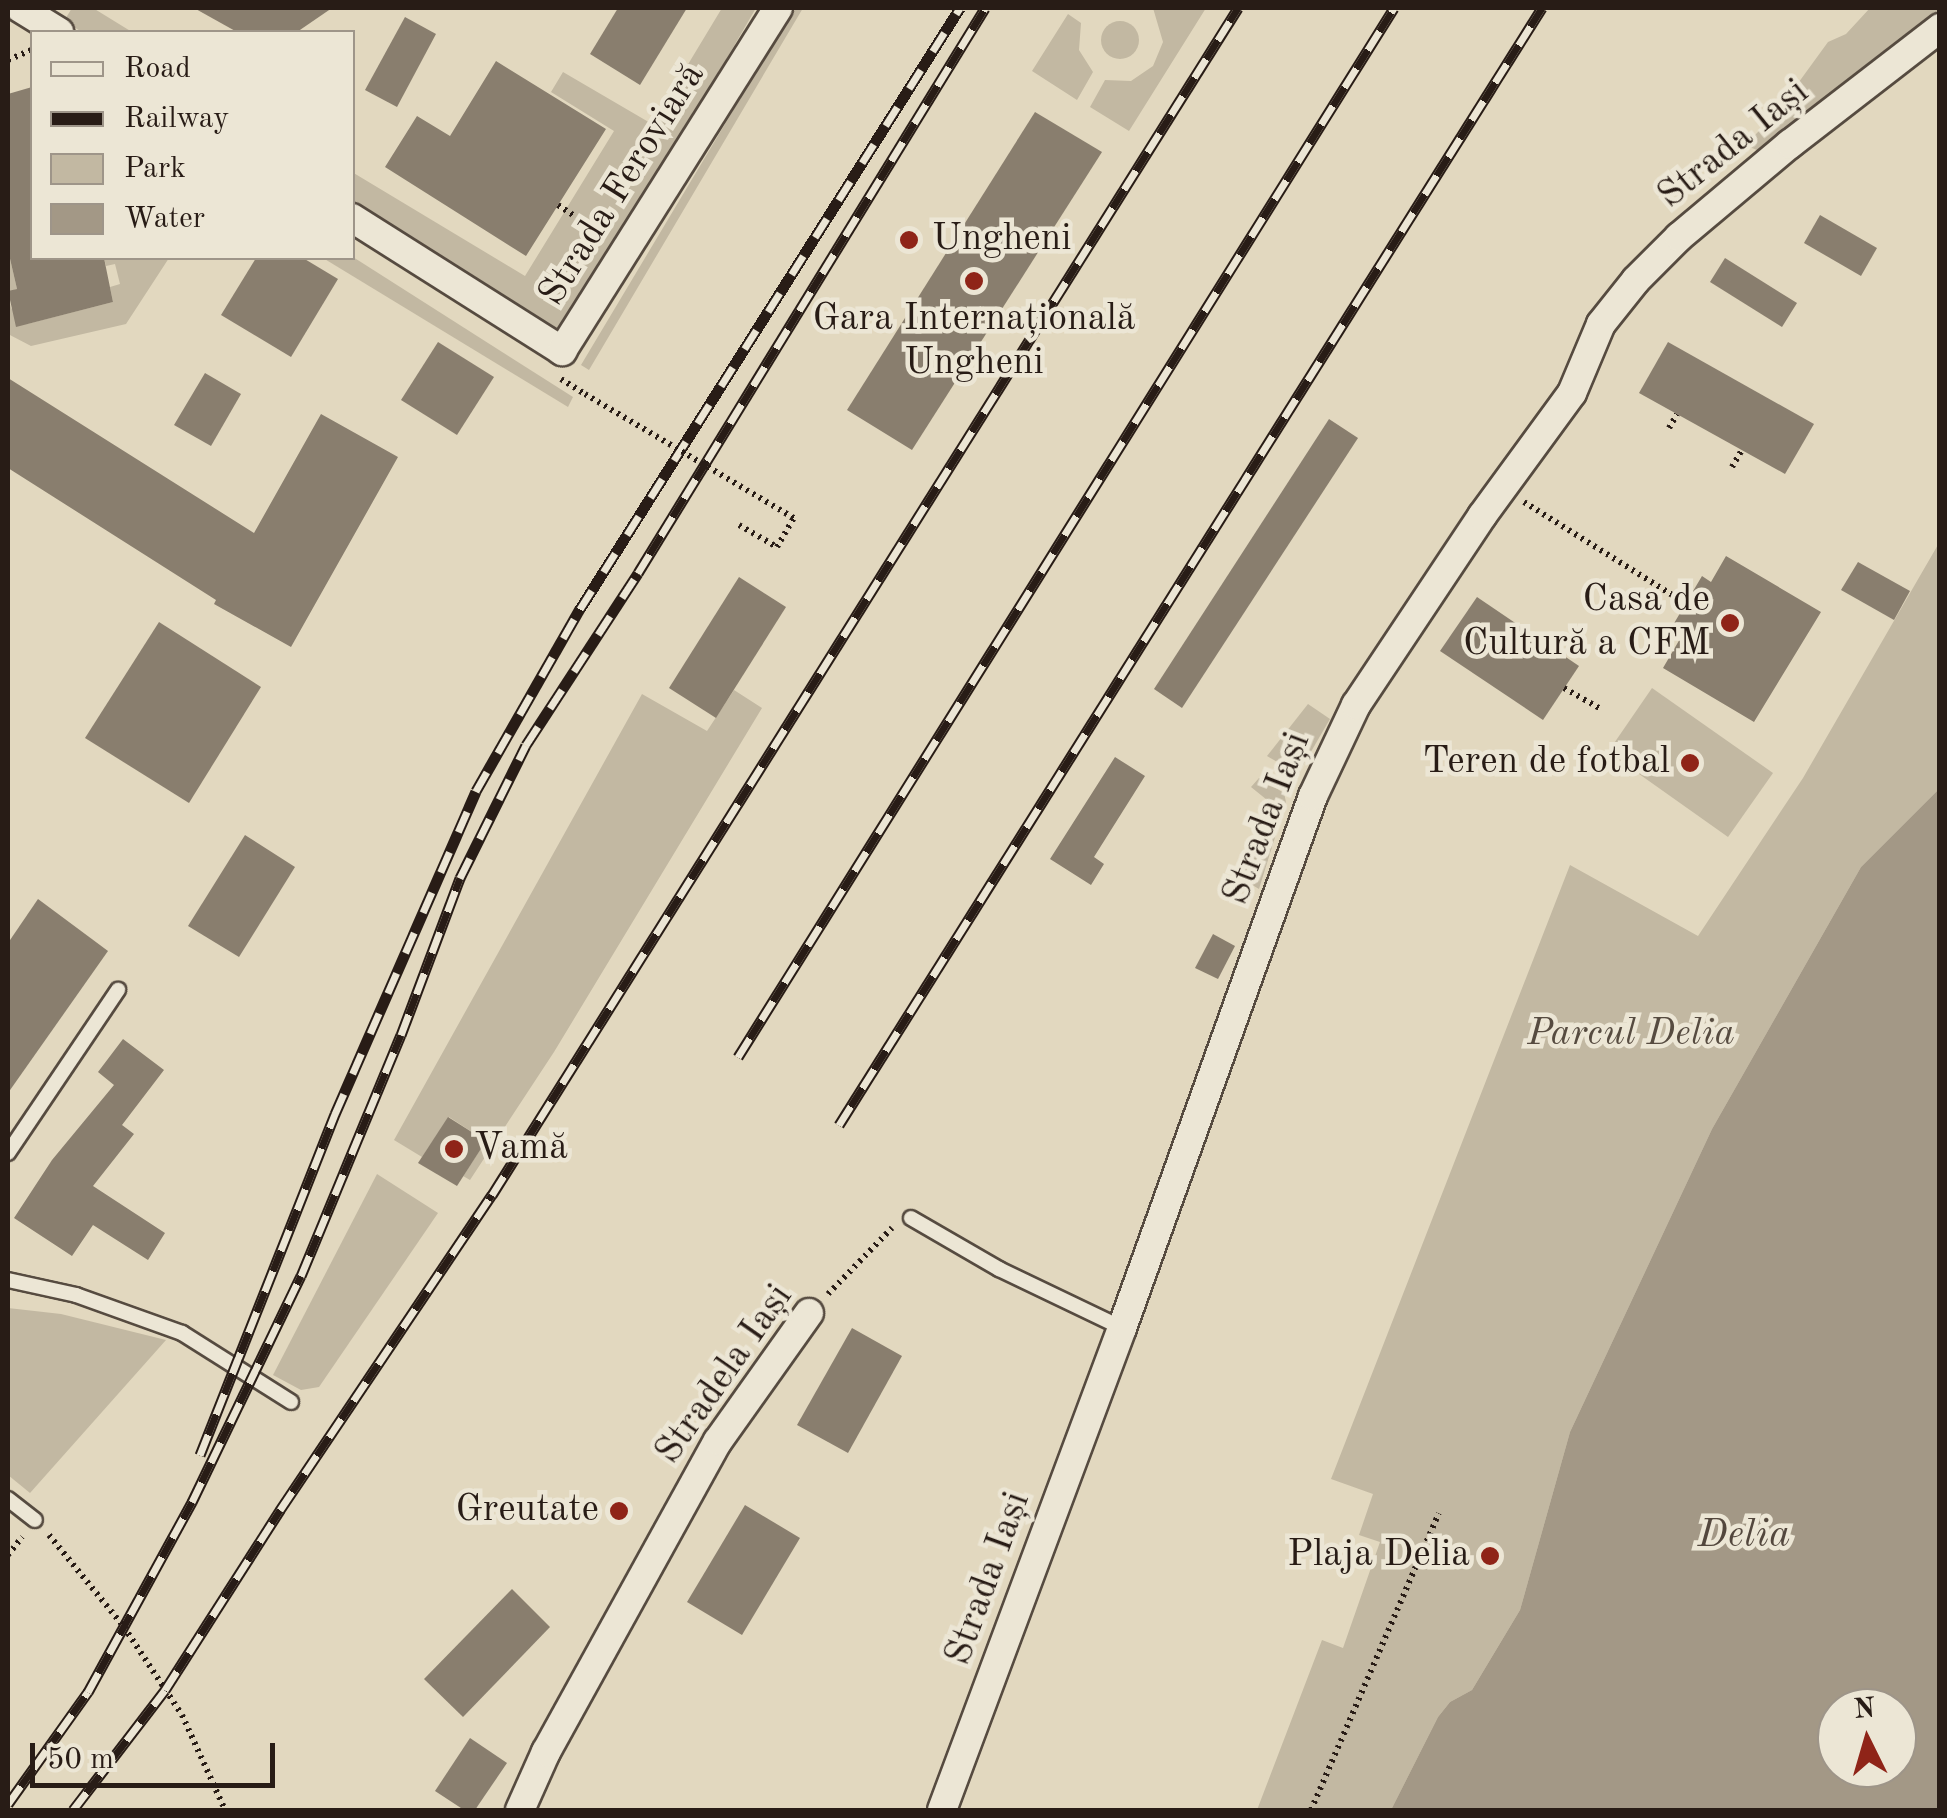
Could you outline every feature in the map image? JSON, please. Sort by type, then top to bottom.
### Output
[{"type":"street","points":[[20,8],[56,30]]},
{"type":"street","name":"Strada Feroviară","points":[[355,220],[562,351],[778,8]]},
{"type":"street","name":"Strada Iași","points":[[942,1810],[1333,750],[1393,647],[1572,392],[1601,324],[1636,280],[1679,237],[1790,144],[1940,28]]},
{"type":"street","name":"Stradela Iași","points":[[520,1810],[546,1752],[718,1440],[809,1313]]},
{"type":"lane","points":[[8,1153],[118,990]]},
{"type":"lane","points":[[911,1218],[999,1270],[1122,1328]]},
{"type":"lane","points":[[8,1280],[76,1295],[182,1333],[291,1402]]},
{"type":"lane","points":[[8,1499],[35,1520]]},
{"type":"path","points":[[558,205],[626,250]]},
{"type":"path","points":[[585,394],[794,518],[777,547],[739,525]]},
{"type":"path","points":[[1668,428],[1677,414]]},
{"type":"path","points":[[1732,467],[1742,450]]},
{"type":"path","points":[[1502,488],[1685,604]]},
{"type":"path","points":[[1564,688],[1601,708]]},
{"type":"path","name":"Stradela Iași","points":[[809,1313],[897,1222],[911,1218]]},
{"type":"path","points":[[1311,1810],[1439,1513]]},
{"type":"path","points":[[35,1520],[106,1602],[182,1715],[224,1810]]},
{"type":"green space","points":[[72,8],[93,8],[129,30],[79,30],[64,21]]},
{"type":"green space","points":[[722,8],[756,8],[691,120],[557,331],[355,203],[355,174],[525,276],[614,131],[551,92],[563,72],[652,124]]},
{"type":"green space","points":[[789,8],[803,8],[589,370],[581,365],[786,22]]},
{"type":"green space","points":[[1153,8],[1206,8],[1129,131],[1090,107],[1105,80],[1131,81],[1153,66],[1163,42]]},
{"type":"green space","points":[[1870,8],[1939,8],[1939,14],[1764,153],[1745,145],[1775,115],[1828,42],[1846,34]]},
{"type":"green space","points":[[1068,14],[1081,23],[1079,50],[1093,72],[1077,100],[1032,71]]},
{"type":"green space","points":[[1120,21],[1134,26],[1139,40],[1134,54],[1120,59],[1106,54],[1101,40],[1106,26]]},
{"type":"green space","points":[[8,250],[17,289],[8,292]]},
{"type":"green space","points":[[355,258],[573,397],[568,407],[326,260]]},
{"type":"green space","points":[[104,260],[168,260],[126,324],[31,346],[8,334],[8,292],[11,308],[27,324],[113,302],[110,287],[120,284],[115,264],[106,266]]},
{"type":"green space","name":"Parcul Delia","points":[[1939,543],[1939,789],[1861,867],[1712,1129],[1570,1432],[1520,1610],[1472,1690],[1450,1702],[1438,1717],[1391,1810],[1257,1810],[1322,1640],[1343,1648],[1380,1542],[1359,1535],[1373,1494],[1331,1479],[1570,865],[1698,936],[1803,778]]},
{"type":"green space","name":"Teren de fotbal","points":[[1652,688],[1773,773],[1728,837],[1608,752]]},
{"type":"green space","points":[[734,690],[762,708],[554,1052],[470,1180],[463,1176],[486,1141],[449,1117],[422,1157],[394,1140],[642,694],[707,731]]},
{"type":"green space","points":[[1308,704],[1330,719],[1298,774],[1267,756]]},
{"type":"green space","points":[[1259,778],[1284,793],[1286,802],[1259,889],[1237,876],[1272,804],[1251,787]]},
{"type":"green space","points":[[377,1174],[438,1213],[319,1387],[301,1390],[273,1375]]},
{"type":"green space","points":[[8,1308],[61,1314],[166,1340],[30,1493],[8,1475]]},
{"type":"water","name":"Delia","points":[[1939,789],[1939,1810],[1391,1810],[1438,1717],[1450,1702],[1472,1690],[1520,1610],[1570,1432],[1712,1129],[1861,867]]},
{"type":"building","points":[[194,8],[332,8],[300,30],[233,30]]},
{"type":"building","points":[[618,8],[687,8],[640,85],[590,54]]},
{"type":"building","points":[[405,17],[436,34],[397,107],[365,90]]},
{"type":"building","points":[[496,61],[606,129],[526,256],[385,167],[417,116],[450,136]]},
{"type":"building","points":[[30,88],[30,260],[104,260],[113,302],[16,327],[8,291],[17,289],[8,250],[8,94]]},
{"type":"building","name":"Gara Internațională Ungheni","points":[[1035,112],[1102,152],[912,450],[847,410]]},
{"type":"building","points":[[1820,215],[1877,248],[1861,276],[1804,243]]},
{"type":"building","points":[[1725,258],[1797,303],[1782,327],[1710,282]]},
{"type":"building","points":[[255,260],[306,260],[338,279],[291,357],[221,315]]},
{"type":"building","points":[[438,342],[494,377],[457,435],[401,400]]},
{"type":"building","points":[[1668,342],[1814,424],[1785,474],[1639,393]]},
{"type":"building","points":[[205,373],[241,394],[211,446],[174,425]]},
{"type":"building","points":[[8,378],[254,533],[321,414],[398,457],[291,647],[214,604],[216,600],[8,468]]},
{"type":"building","points":[[1329,419],[1358,438],[1182,708],[1154,689]]},
{"type":"building","points":[[1726,556],[1821,612],[1754,722],[1663,668],[1684,632],[1673,625],[1702,576],[1711,582]]},
{"type":"building","points":[[1858,562],[1910,591],[1894,620],[1841,590]]},
{"type":"building","points":[[739,577],[786,607],[716,718],[669,688]]},
{"type":"building","points":[[1477,597],[1579,666],[1543,720],[1440,651]]},
{"type":"building","points":[[159,622],[261,687],[189,803],[85,738]]},
{"type":"building","points":[[1115,757],[1145,776],[1094,857],[1104,864],[1091,885],[1050,859]]},
{"type":"building","points":[[245,835],[295,867],[239,957],[188,926]]},
{"type":"building","points":[[38,899],[108,951],[8,1093],[8,943]]},
{"type":"building","points":[[1213,934],[1235,946],[1218,979],[1195,968]]},
{"type":"building","points":[[123,1039],[164,1070],[122,1125],[134,1134],[93,1186],[165,1233],[148,1260],[93,1225],[72,1256],[14,1218],[52,1160],[114,1085],[98,1072]]},
{"type":"building","name":"Vamă","points":[[448,1117],[486,1141],[457,1186],[418,1163]]},
{"type":"building","points":[[852,1328],[902,1356],[848,1453],[797,1425]]},
{"type":"building","points":[[745,1505],[800,1538],[742,1635],[687,1602]]},
{"type":"building","points":[[512,1589],[550,1627],[463,1717],[424,1679]]},
{"type":"building","points":[[470,1738],[507,1763],[475,1810],[464,1810],[435,1791]]},
{"type":"railway","points":[[200,1455],[335,1114],[476,791],[580,609],[960,8]]},
{"type":"railway","points":[[8,1804],[88,1692],[192,1502],[301,1276],[401,1035],[460,878],[526,745],[638,573],[985,8]]},
{"type":"railway","points":[[73,1810],[165,1690],[280,1510],[492,1195],[1238,8]]},
{"type":"railway","points":[[738,1057],[1394,8]]},
{"type":"railway","points":[[839,1125],[1542,8]]},
{"type":"place","name":"Ungheni","points":[[909,240]]},
{"type":"place","name":"Gara Internațională Ungheni","points":[[974,281]]},
{"type":"place","name":"Casa de Cultură a CFM","points":[[1730,623]]},
{"type":"place","name":"Teren de fotbal","points":[[1690,763]]},
{"type":"place","name":"Vamă","points":[[454,1149]]},
{"type":"place","name":"Greutate","points":[[619,1511]]},
{"type":"place","name":"Plaja Delia","points":[[1490,1556]]}]
